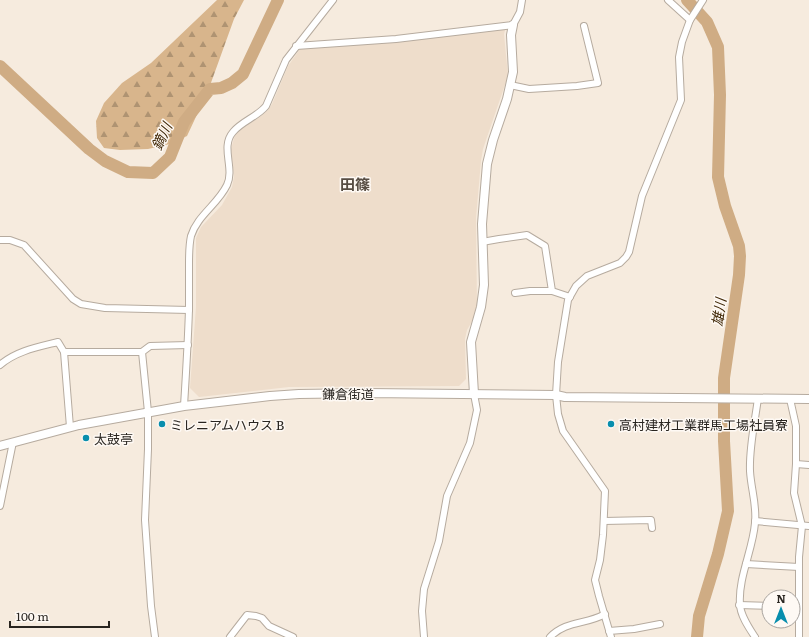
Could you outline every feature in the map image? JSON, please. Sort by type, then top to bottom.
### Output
[{"type":"street","points":[[184,406],[188,345],[191,238],[195,226],[222,194],[228,182],[228,138],[233,131],[261,112],[266,106],[286,60],[334,0]]},
{"type":"street","points":[[424,637],[422,611],[424,589],[439,541],[447,496],[470,443],[477,410],[474,394],[471,342],[481,307],[484,285],[482,224],[487,164],[493,140],[507,99],[513,72],[511,35],[512,25],[520,12],[522,0]]},
{"type":"street","points":[[668,0],[690,20]]},
{"type":"street","points":[[660,624],[610,634],[595,580],[600,560],[605,491],[563,431],[558,414],[556,395],[558,362],[568,300],[576,286],[587,276],[620,263],[629,252],[642,196],[681,100],[679,57],[682,42],[694,12],[703,0]]},
{"type":"street","points":[[296,46],[396,39],[512,25]]},
{"type":"street","points":[[510,85],[529,89],[598,83],[584,26]]},
{"type":"street","points":[[482,242],[527,235],[545,246],[552,291]]},
{"type":"street","points":[[0,240],[10,240],[24,245],[73,299],[81,304],[105,308],[189,310]]},
{"type":"street","points":[[515,293],[552,291],[570,297]]},
{"type":"street","points":[[0,365],[9,357],[40,346],[58,342],[64,352],[70,427]]},
{"type":"street","points":[[64,352],[142,352],[150,346],[188,345]]},
{"type":"street","points":[[142,352],[148,412],[145,520],[151,606],[155,637]]},
{"type":"street","name":"鎌倉街道","points":[[0,446],[70,427],[148,412],[184,406],[299,394],[474,394],[701,399],[754,398]]},
{"type":"street","points":[[755,637],[747,625],[740,605],[740,592],[755,521],[756,506],[750,472],[754,398],[809,399]]},
{"type":"street","points":[[790,399],[796,426],[794,493],[806,526],[799,567],[797,589]]},
{"type":"street","points":[[0,506],[13,442]]},
{"type":"street","points":[[796,464],[809,465]]},
{"type":"street","points":[[604,521],[651,520],[652,528]]},
{"type":"street","points":[[755,521],[806,526]]},
{"type":"street","points":[[746,564],[799,567]]},
{"type":"street","points":[[740,605],[761,606]]},
{"type":"street","points":[[550,637],[555,632],[566,626],[596,620],[605,614]]},
{"type":"street","points":[[230,637],[247,615],[262,618],[269,626],[293,637]]},
{"type":"shaded area","points":[[506,27],[504,34],[508,76],[483,149],[481,161],[476,218],[477,308],[474,318],[467,330],[465,339],[466,379],[459,386],[289,387],[199,397],[190,388],[196,307],[196,238],[201,227],[222,205],[232,187],[234,177],[231,149],[235,135],[241,128],[257,119],[268,110],[288,66],[300,49]]},
{"type":"green space","points":[[217,0],[244,0],[234,19],[208,91],[187,136],[170,144],[148,149],[120,150],[104,148],[97,138],[96,121],[104,103],[122,83],[151,63]]},
{"type":"waterway","name":"鏑川","points":[[0,66],[89,149],[105,161],[128,172],[153,173],[170,157],[184,122],[210,89],[221,88],[232,83],[243,74],[278,0]]},
{"type":"waterway","name":"雄川","points":[[687,0],[707,22],[718,47],[720,95],[718,177],[725,206],[739,246],[740,256],[739,275],[724,378],[724,441],[728,511],[718,554],[699,616],[697,637]]},
{"type":"place","name":"ミレニアムハウス B","points":[[162,424]]},
{"type":"place","name":"高村建材工業群馬工場社員寮","points":[[611,424]]},
{"type":"place","name":"太鼓亭","points":[[86,438]]},
{"type":"district","name":"田篠","points":[[355,183]]}]
